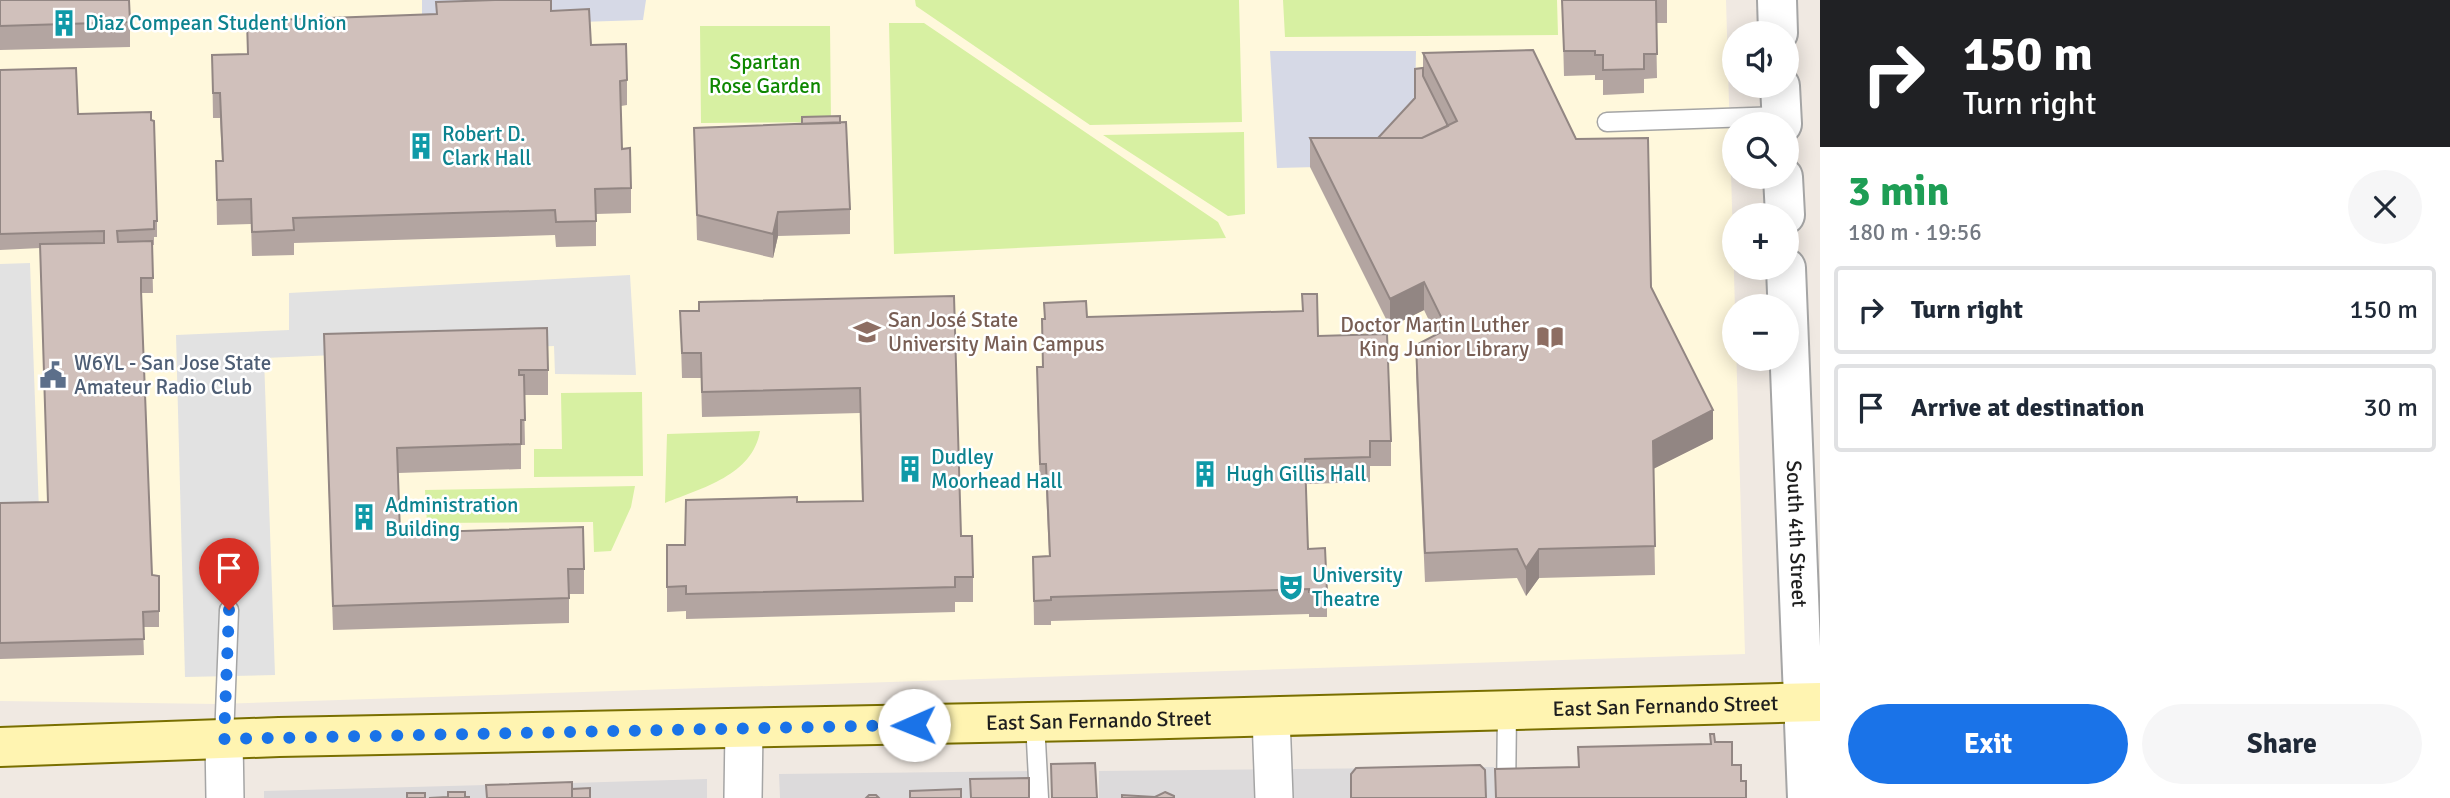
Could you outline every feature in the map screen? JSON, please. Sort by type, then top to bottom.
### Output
[{"type":"main road","name":"East San Fernando Street","points":[[0,747],[224,739],[1271,717],[1812,702]]},
{"type":"street","points":[[1777,0],[1778,21]]},
{"type":"street","name":"South 4th Street","points":[[1786,280],[1799,640],[1812,702],[1807,798]]},
{"type":"street","points":[[1271,717],[1274,798]]},
{"type":"street","points":[[743,798],[744,729]]},
{"type":"street","points":[[224,739],[225,798]]},
{"type":"lane","points":[[1607,122],[1781,109]]},
{"type":"lane","points":[[224,739],[229,610]]},
{"type":"lane","points":[[1506,798],[1507,711]]},
{"type":"lane","points":[[1035,722],[1039,798]]},
{"type":"shaded area","name":"San José State University Main Campus","points":[[0,0],[1726,0],[1727,21],[1722,21],[1722,98],[1729,98],[1729,112],[1722,112],[1722,189],[1731,189],[1732,203],[1722,203],[1722,280],[1734,280],[1735,294],[1722,294],[1722,371],[1737,371],[1745,654],[218,704],[0,701]]},
{"type":"shaded area","points":[[422,0],[646,0],[643,20],[422,27]]},
{"type":"shaded area","points":[[1270,51],[1416,51],[1415,104],[1357,166],[1277,168]]},
{"type":"shaded area","points":[[30,263],[39,511],[0,513],[0,264]]},
{"type":"shaded area","points":[[630,275],[636,375],[555,374],[554,346],[264,358],[275,675],[185,677],[176,335],[289,330],[289,293]]},
{"type":"shaded area","points":[[1494,767],[1495,798],[1099,798],[1099,771]]},
{"type":"shaded area","points":[[1033,771],[1034,798],[780,798],[779,774]]},
{"type":"shaded area","points":[[707,779],[707,798],[572,798],[571,783]]},
{"type":"shaded area","points":[[486,785],[486,798],[264,798],[264,791]]},
{"type":"green space","points":[[915,0],[1239,0],[1242,122],[1090,125],[916,6]]},
{"type":"green space","points":[[1283,0],[1557,0],[1558,35],[1285,37]]},
{"type":"green space","points":[[889,23],[924,23],[1218,222],[1226,238],[894,254]]},
{"type":"green space","name":"Spartan Rose Garden","points":[[700,26],[830,26],[831,122],[701,123]]},
{"type":"green space","points":[[1244,132],[1245,214],[1228,216],[1103,135]]},
{"type":"green space","points":[[642,392],[643,476],[534,477],[534,449],[562,449],[561,393]]},
{"type":"green space","points":[[760,431],[755,446],[737,469],[724,478],[665,503],[667,434]]},
{"type":"green space","points":[[635,486],[631,507],[611,551],[594,552],[593,522],[427,523],[425,490]]},
{"type":"building","points":[[0,0],[129,0],[130,22],[0,26]]},
{"type":"building","name":"Robert D. Clark Hall","points":[[551,0],[551,11],[589,9],[591,45],[626,44],[627,80],[620,81],[622,149],[630,148],[631,188],[595,189],[596,221],[556,222],[555,210],[293,218],[294,230],[252,232],[251,199],[217,200],[216,161],[223,161],[220,93],[213,93],[212,55],[248,54],[247,21],[437,14],[436,2]]},
{"type":"building","points":[[1562,0],[1656,0],[1657,54],[1644,54],[1644,69],[1603,70],[1603,55],[1595,55],[1595,51],[1564,51]]},
{"type":"building","name":"Doctor Martin Luther King Junior Library","points":[[1533,50],[1576,139],[1648,138],[1651,287],[1713,410],[1653,441],[1655,546],[1539,549],[1526,568],[1517,549],[1425,553],[1416,345],[1447,329],[1424,282],[1390,299],[1310,138],[1422,138],[1457,121],[1423,53]]},
{"type":"building","points":[[76,68],[78,114],[151,112],[151,120],[154,121],[157,221],[154,221],[154,229],[117,231],[118,242],[152,241],[153,278],[141,278],[141,290],[152,575],[159,576],[159,611],[143,612],[144,639],[0,643],[0,503],[48,502],[40,244],[104,243],[104,231],[0,234],[0,70]]},
{"type":"building","points":[[1423,68],[1423,76],[1448,126],[1422,138],[1378,138],[1415,98],[1415,69]]},
{"type":"building","points":[[840,116],[840,123],[802,124],[802,117]]},
{"type":"building","points":[[846,122],[850,209],[778,212],[773,234],[697,215],[694,128]]},
{"type":"building","name":"Hugh Gillis Hall","points":[[1302,294],[1317,294],[1318,336],[1387,334],[1391,441],[1370,441],[1370,457],[1305,459],[1308,549],[1325,548],[1327,592],[1309,592],[1309,589],[1051,597],[1051,600],[1034,601],[1033,557],[1050,556],[1046,464],[1040,464],[1037,367],[1043,367],[1044,303],[1086,301],[1087,317],[1303,311]]},
{"type":"building","name":"Dudley Moorhead Hall","points":[[954,296],[961,536],[972,536],[973,577],[955,577],[955,587],[686,594],[686,586],[667,587],[667,545],[685,545],[686,500],[797,497],[797,502],[863,501],[860,388],[702,392],[701,353],[682,353],[680,311],[699,311],[699,302]]},
{"type":"building","name":"Administration Building","points":[[547,328],[548,370],[519,370],[519,375],[524,375],[525,420],[521,420],[521,444],[397,448],[400,533],[583,527],[584,569],[568,569],[569,598],[333,606],[324,334]]},
{"type":"building","points":[[1710,734],[1714,734],[1715,742],[1732,742],[1732,765],[1741,765],[1741,781],[1746,781],[1746,798],[1496,798],[1495,769],[1579,767],[1578,747],[1711,744]]},
{"type":"building","points":[[1095,763],[1097,798],[1052,798],[1051,764]]},
{"type":"building","points":[[1480,765],[1485,770],[1486,798],[1351,798],[1351,774],[1356,768]]},
{"type":"building","points":[[1029,778],[1029,798],[971,798],[970,779]]},
{"type":"building","points":[[572,782],[572,798],[487,798],[486,785]]},
{"type":"building","points":[[590,788],[590,798],[572,798],[572,789]]},
{"type":"building","points":[[961,789],[961,798],[910,798],[910,791]]},
{"type":"building","points":[[448,792],[465,792],[465,797],[469,798],[429,798],[448,797]]},
{"type":"building","points":[[1165,792],[1174,798],[1122,798],[1122,795],[1155,797]]},
{"type":"building","points":[[407,793],[425,793],[425,798],[407,798]]},
{"type":"place","name":"Diaz Compean Student Union","points":[[64,23]]},
{"type":"place","name":"Robert D. Clark Hall","points":[[421,146]]},
{"type":"place","name":"San José State University Main Campus","points":[[867,332]]},
{"type":"place","name":"Doctor Martin Luther King Junior Library","points":[[1550,337]]},
{"type":"place","name":"W6YL - San Jose State Amateur Radio Club","points":[[53,375]]},
{"type":"place","name":"Dudley Moorhead Hall","points":[[910,469]]},
{"type":"place","name":"Hugh Gillis Hall","points":[[1205,474]]},
{"type":"place","name":"Administration Building","points":[[364,517]]},
{"type":"place","name":"University Theatre","points":[[1291,587]]},
{"type":"route","points":[[229,610],[229,681],[224,739],[914,725]]}]
